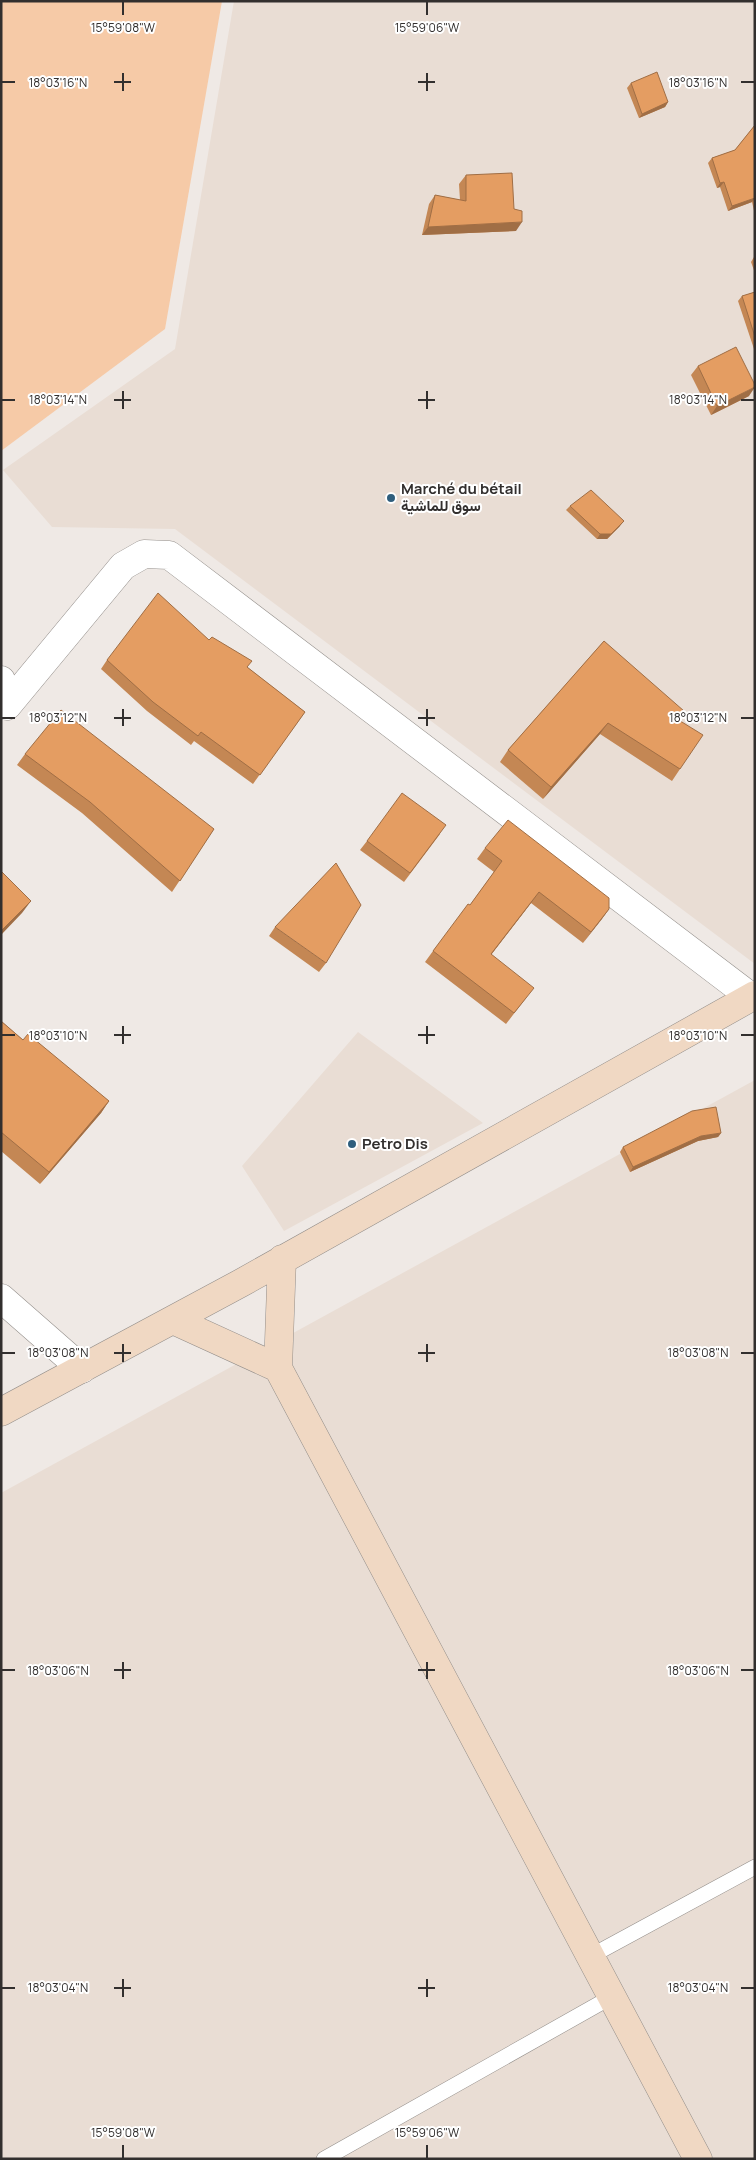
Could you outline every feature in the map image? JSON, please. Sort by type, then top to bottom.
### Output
[{"type":"street","points":[[1,1412],[173,1320],[753,996],[169,555],[144,554],[123,566],[3,700]]},
{"type":"street","points":[[282,1259],[278,1368],[698,2159]]},
{"type":"street","points":[[1,1298],[82,1369]]},
{"type":"street","points":[[173,1320],[278,1368]]},
{"type":"lane","points":[[591,1956],[755,1867]]},
{"type":"lane","points":[[324,2159],[612,1996]]},
{"type":"shaded area","points":[[1,1],[222,1],[165,329],[1,451]]},
{"type":"shaded area","name":"Marché du bétail سوق للماشية","points":[[234,1],[755,1],[755,964],[175,529],[52,527],[3,470],[175,349]]},
{"type":"shaded area","name":"Petro Dis","points":[[358,1032],[483,1123],[284,1231],[242,1166]]},
{"type":"shaded area","points":[[755,1080],[755,2159],[1,2159],[1,1493]]},
{"type":"building","points":[[657,72],[668,102],[642,114],[631,83]]},
{"type":"building","points":[[755,125],[755,198],[732,206],[724,182],[720,183],[712,158],[735,150]]},
{"type":"building","points":[[512,173],[514,209],[522,211],[522,222],[428,227],[435,195],[466,201],[466,175]]},
{"type":"building","points":[[755,292],[755,337],[742,296]]},
{"type":"building","points":[[736,347],[755,387],[717,406],[698,366]]},
{"type":"building","points":[[591,490],[624,521],[611,534],[600,534],[570,506]]},
{"type":"building","points":[[158,593],[209,640],[212,637],[252,661],[247,667],[305,712],[260,775],[201,732],[198,736],[153,702],[107,660]]},
{"type":"building","points":[[604,641],[684,711],[677,719],[703,735],[680,769],[608,723],[551,787],[508,750]]},
{"type":"building","points":[[61,710],[214,829],[180,881],[90,802],[25,754]]},
{"type":"building","points":[[402,793],[446,825],[410,873],[367,841]]},
{"type":"building","points":[[508,820],[609,898],[609,909],[591,932],[539,892],[491,954],[534,988],[514,1013],[433,951],[502,861],[485,848]]},
{"type":"building","points":[[336,863],[361,905],[326,963],[275,927]]},
{"type":"building","points":[[1,871],[31,901],[1,931]]},
{"type":"building","points":[[1,1021],[23,1040],[28,1034],[109,1101],[49,1172],[1,1132]]},
{"type":"building","points":[[716,1107],[721,1133],[701,1136],[633,1167],[623,1147],[692,1111]]},
{"type":"place","name":"Marché du bétail سوق للماشية","points":[[391,498]]},
{"type":"place","name":"Petro Dis","points":[[352,1144]]}]
